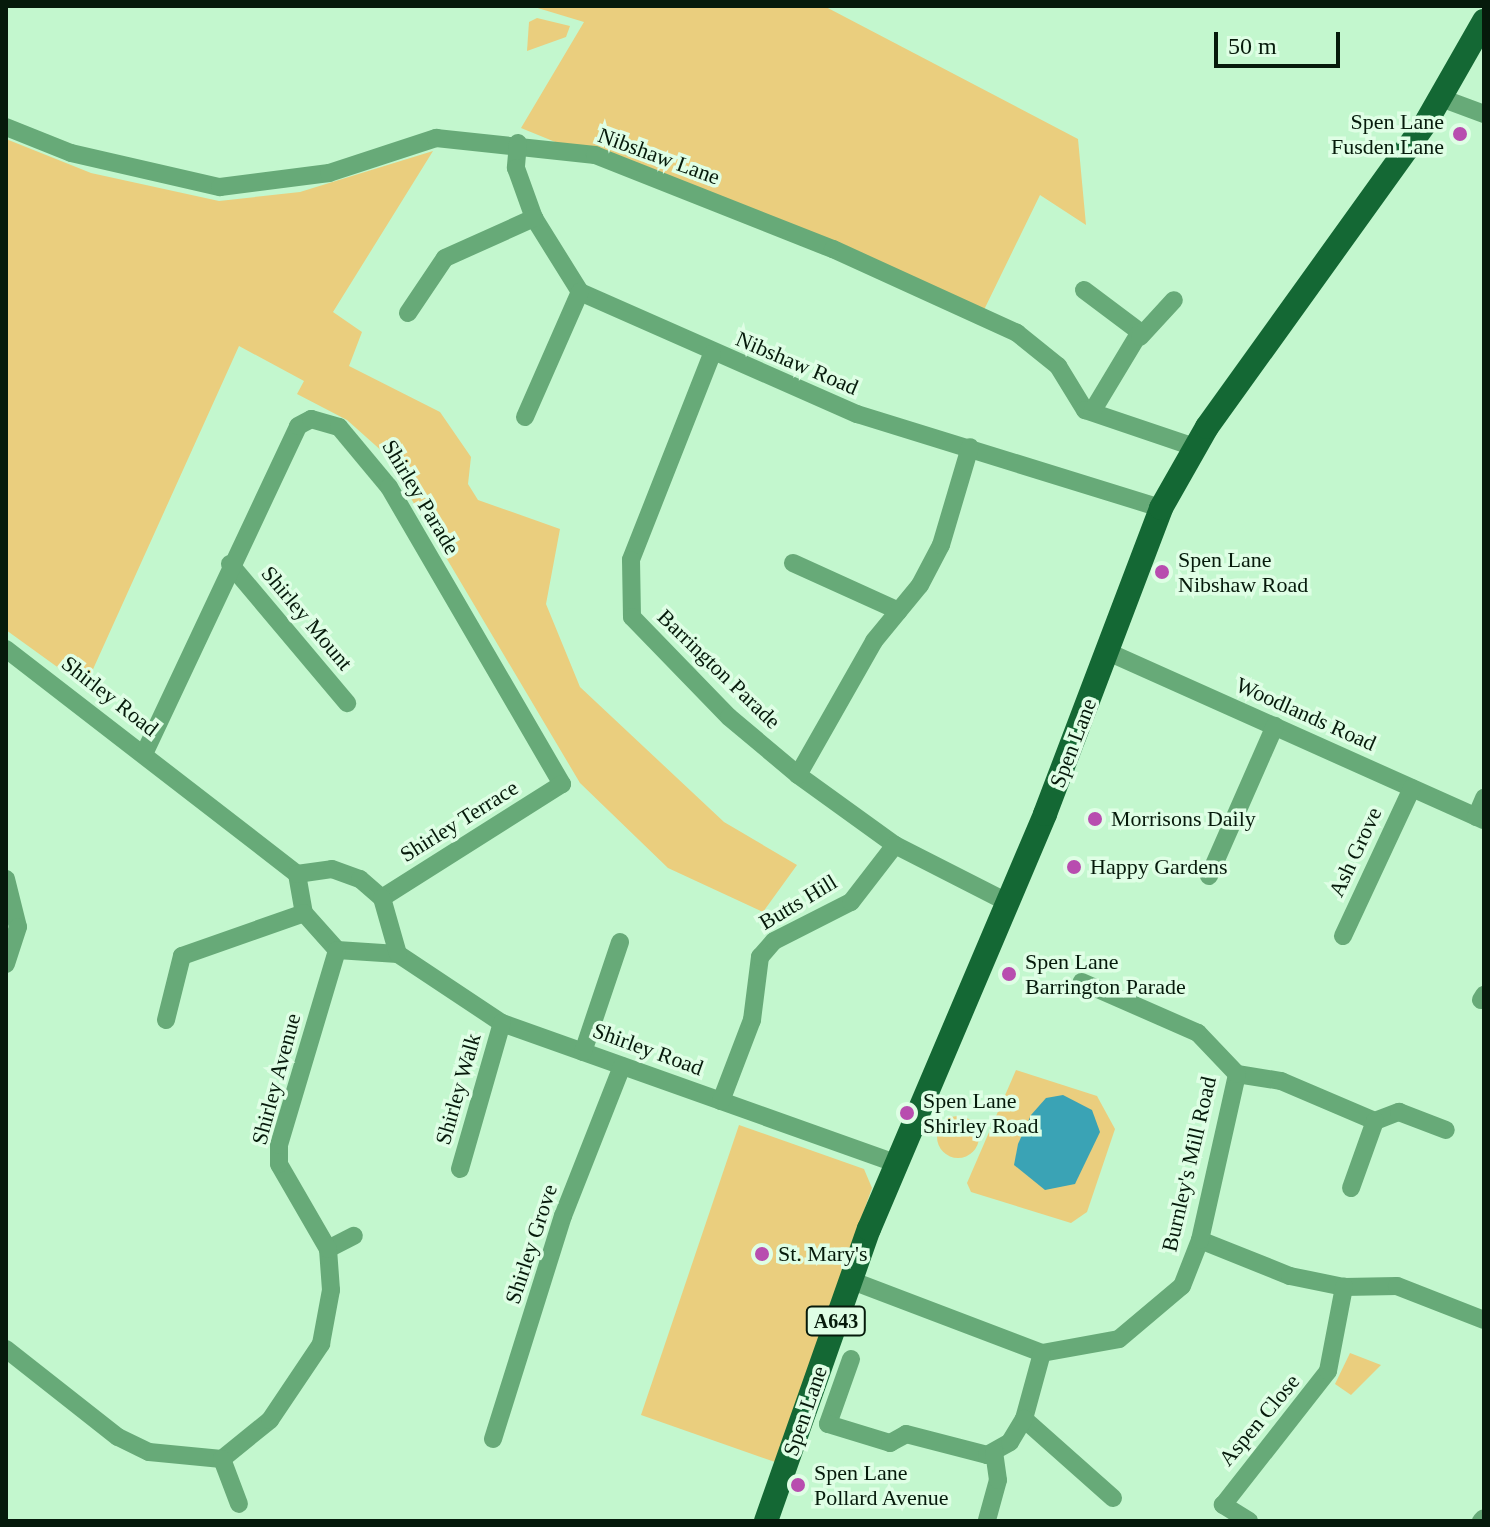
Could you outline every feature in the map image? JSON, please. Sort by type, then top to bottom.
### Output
[{"type":"main road","name":"Spen Lane","points":[[766,1521],[850,1280],[896,1163],[1009,903],[1161,508],[1194,447],[1441,98],[1484,21]]},
{"type":"street","points":[[1441,98],[1484,114]]},
{"type":"street","name":"Nibshaw Lane","points":[[6,127],[71,153],[220,187],[329,173],[436,138],[518,143],[624,164],[1017,333],[1058,366],[1092,412]]},
{"type":"street","points":[[518,143],[516,168],[534,218],[580,292],[525,417]]},
{"type":"street","points":[[408,313],[445,258],[534,218]]},
{"type":"street","points":[[1084,290],[1140,337]]},
{"type":"street","name":"Nibshaw Road","points":[[580,292],[712,354],[857,414],[1161,508]]},
{"type":"street","points":[[1174,300],[1140,337],[1092,412],[1194,447]]},
{"type":"street","name":"Barrington Parade","points":[[712,354],[631,560],[626,592],[645,635],[798,775],[895,845],[1009,903]]},
{"type":"street","name":"Shirley Parade","points":[[144,754],[230,564],[298,426],[311,419],[339,427],[389,487],[562,784]]},
{"type":"street","points":[[798,775],[941,545],[970,447]]},
{"type":"street","points":[[793,563],[899,611]]},
{"type":"street","name":"Shirley Mount","points":[[230,564],[347,703]]},
{"type":"street","name":"Woodlands Road","points":[[1108,652],[1480,818]]},
{"type":"street","name":"Shirley Road","points":[[10,662],[36,669],[297,874]]},
{"type":"street","points":[[1209,876],[1275,726]]},
{"type":"street","name":"Shirley Terrace","points":[[382,898],[562,784]]},
{"type":"street","name":"Ash Grove","points":[[1343,936],[1412,788]]},
{"type":"street","points":[[1480,818],[1484,798]]},
{"type":"street","name":"Butts Hill","points":[[721,1101],[752,1020],[760,957],[774,941],[851,902],[895,845]]},
{"type":"street","points":[[337,950],[304,913],[297,874],[332,869],[382,898],[398,954]]},
{"type":"street","points":[[6,879],[18,927],[6,964]]},
{"type":"street","points":[[166,1020],[182,956],[304,913]]},
{"type":"street","points":[[583,1052],[620,942]]},
{"type":"street","name":"Shirley Road","points":[[337,950],[398,954],[502,1023],[896,1163]]},
{"type":"street","name":"Shirley Avenue","points":[[222,1459],[270,1420],[321,1344],[331,1290],[328,1249],[279,1164],[279,1145],[337,950]]},
{"type":"street","name":"Burnley's Mill Road","points":[[850,1280],[1042,1353],[1087,1349],[1141,1325],[1182,1286],[1200,1240],[1237,1074],[1198,1033],[1082,982]]},
{"type":"street","name":"Shirley Walk","points":[[460,1169],[502,1023]]},
{"type":"street","name":"Shirley Grove","points":[[493,1439],[563,1216],[622,1066]]},
{"type":"street","points":[[1237,1074],[1281,1081],[1375,1121],[1399,1112],[1446,1130]]},
{"type":"street","points":[[1351,1188],[1375,1121]]},
{"type":"street","points":[[328,1249],[354,1236]]},
{"type":"street","points":[[1200,1240],[1290,1276],[1344,1287],[1397,1286],[1484,1320]]},
{"type":"street","name":"Aspen Close","points":[[1249,1521],[1218,1513],[1328,1371],[1344,1287]]},
{"type":"street","points":[[6,1349],[118,1437],[183,1461],[222,1459],[239,1504]]},
{"type":"street","points":[[994,1452],[1024,1419],[1042,1353]]},
{"type":"street","points":[[851,1359],[828,1424],[890,1443],[906,1434],[994,1452]]},
{"type":"street","points":[[1024,1419],[1113,1498]]},
{"type":"street","points":[[987,1520],[998,1480],[994,1452]]},
{"type":"shaded area","points":[[531,6],[824,6],[1078,139],[1086,225],[1040,195],[981,316],[521,128],[584,22]]},
{"type":"shaded area","points":[[537,18],[570,26],[566,37],[527,51],[529,22]]},
{"type":"shaded area","points":[[6,139],[91,173],[219,201],[300,192],[433,151],[333,312],[362,332],[349,366],[440,412],[471,457],[468,484],[478,500],[560,529],[546,604],[580,687],[724,822],[797,865],[763,912],[668,868],[580,783],[384,453],[347,420],[297,394],[304,381],[239,346],[85,687],[6,630]]},
{"type":"shaded area","points":[[1016,1070],[1097,1096],[1115,1129],[1087,1212],[1071,1223],[971,1192],[967,1183]]},
{"type":"shaded area","points":[[958,1116],[973,1122],[979,1137],[973,1152],[958,1158],[943,1152],[937,1137],[943,1122]]},
{"type":"shaded area","points":[[739,1125],[864,1169],[872,1188],[775,1462],[641,1415]]},
{"type":"shaded area","points":[[1350,1353],[1381,1365],[1351,1395],[1335,1384]]},
{"type":"water","points":[[1063,1095],[1092,1110],[1100,1132],[1075,1184],[1045,1190],[1014,1165],[1018,1144],[1031,1115],[1046,1098]]},
{"type":"place","name":"Spen Lane Fusden Lane","points":[[1460,134]]},
{"type":"place","name":"Spen Lane Nibshaw Road","points":[[1162,572]]},
{"type":"place","name":"Morrisons Daily","points":[[1095,819]]},
{"type":"place","name":"Happy Gardens","points":[[1074,867]]},
{"type":"place","name":"Spen Lane Barrington Parade","points":[[1009,974]]},
{"type":"place","name":"Spen Lane Shirley Road","points":[[907,1113]]},
{"type":"place","name":"St. Mary's","points":[[762,1254]]},
{"type":"place","name":"Spen Lane Pollard Avenue","points":[[798,1485]]}]
